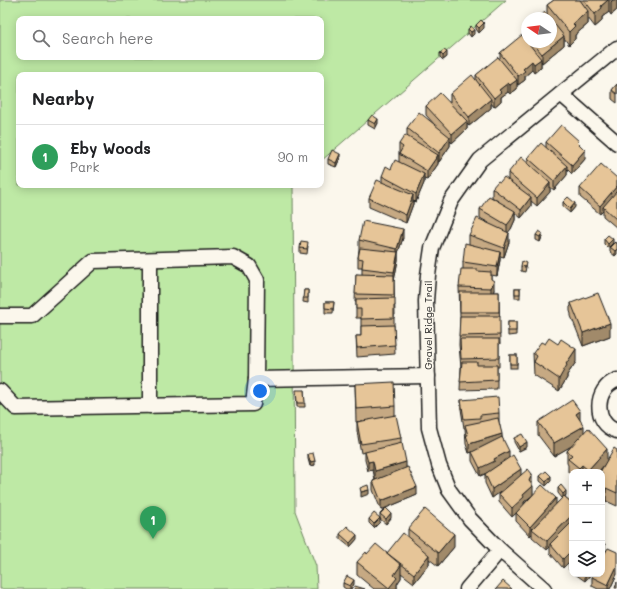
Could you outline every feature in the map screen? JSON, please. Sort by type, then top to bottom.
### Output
[{"type":"street","name":"Gravel Ridge Trail","points":[[544,589],[500,550],[470,519],[450,490],[439,464],[429,428],[426,301],[428,275],[432,248],[451,201],[480,160],[617,48]]},
{"type":"street","points":[[561,94],[617,143]]},
{"type":"street","points":[[0,316],[32,316],[93,262],[233,257],[249,266],[257,280],[256,379],[253,404],[16,408],[0,391]]},
{"type":"street","points":[[150,260],[150,406]]},
{"type":"street","points":[[256,379],[428,376]]},
{"type":"street","points":[[617,380],[610,383],[599,398],[599,411],[606,425],[617,431]]},
{"type":"street","points":[[467,589],[500,550]]},
{"type":"green space","points":[[0,0],[506,0],[324,158],[324,72],[16,72],[16,188],[293,188],[295,511],[316,566],[317,589],[0,589]]},
{"type":"building","points":[[554,0],[580,0],[588,11],[573,24],[575,26],[569,32],[557,17],[557,12],[553,12],[547,5]]},
{"type":"building","points":[[584,0],[608,0],[595,14]]},
{"type":"building","points":[[481,20],[484,23],[479,28],[476,25]]},
{"type":"building","points":[[471,26],[474,30],[471,32],[468,29]]},
{"type":"building","points":[[557,27],[564,36],[557,42]]},
{"type":"building","points":[[521,36],[521,48],[532,48],[541,59],[534,64],[532,61],[523,69],[525,71],[518,76],[500,53]]},
{"type":"building","points":[[537,48],[549,48],[542,54]]},
{"type":"building","points":[[444,50],[447,52],[443,56],[440,53]]},
{"type":"building","points":[[498,57],[517,80],[510,85],[508,83],[499,90],[501,92],[494,98],[476,75]]},
{"type":"building","points":[[472,75],[491,99],[469,117],[450,94]]},
{"type":"building","points":[[617,84],[617,94],[612,90]]},
{"type":"building","points":[[440,93],[467,121],[452,134],[426,106]]},
{"type":"building","points":[[419,112],[450,137],[439,153],[407,128]]},
{"type":"building","points":[[372,115],[378,119],[375,124],[368,120]]},
{"type":"building","points":[[561,125],[579,141],[577,142],[585,150],[572,165],[546,142]]},
{"type":"building","points":[[405,135],[438,155],[427,171],[399,154],[403,147],[399,144]]},
{"type":"building","points":[[541,143],[567,166],[554,181],[528,158]]},
{"type":"building","points":[[332,150],[340,154],[336,163],[328,159]]},
{"type":"building","points":[[521,157],[550,183],[537,198],[508,173]]},
{"type":"building","points":[[395,160],[424,174],[416,194],[382,176],[386,166],[391,169]]},
{"type":"building","points":[[601,164],[617,178],[617,186],[600,206],[580,188]]},
{"type":"building","points":[[504,177],[531,197],[521,210],[492,188]]},
{"type":"building","points":[[377,180],[413,195],[406,215],[369,198]]},
{"type":"building","points":[[617,191],[617,220],[603,207]]},
{"type":"building","points":[[489,196],[515,211],[507,225],[480,209]]},
{"type":"building","points":[[568,197],[575,203],[570,209],[563,202]]},
{"type":"building","points":[[477,218],[509,233],[504,248],[469,235]]},
{"type":"building","points":[[363,221],[403,229],[397,249],[359,240]]},
{"type":"building","points":[[539,231],[542,233],[540,237],[536,235]]},
{"type":"building","points":[[608,235],[613,239],[608,244],[604,239]]},
{"type":"building","points":[[301,241],[308,242],[307,249],[300,248]]},
{"type":"building","points":[[615,242],[617,244],[617,249],[615,251],[610,247]]},
{"type":"building","points":[[465,243],[500,252],[497,267],[463,262]]},
{"type":"building","points":[[360,248],[398,252],[394,272],[362,268],[363,259],[358,258]]},
{"type":"building","points":[[522,261],[526,263],[525,267],[521,266]]},
{"type":"building","points":[[461,269],[477,269],[477,271],[491,272],[491,279],[494,281],[491,288],[459,287]]},
{"type":"building","points":[[356,274],[394,275],[394,295],[355,294]]},
{"type":"building","points":[[515,289],[520,289],[520,294],[515,294]]},
{"type":"building","points":[[304,290],[308,290],[308,298],[303,298]]},
{"type":"building","points":[[460,292],[499,292],[499,312],[460,312]]},
{"type":"building","points":[[598,293],[610,323],[583,333],[571,303]]},
{"type":"building","points":[[395,298],[394,318],[361,319],[361,309],[356,309],[356,299]]},
{"type":"building","points":[[325,302],[334,302],[333,309],[325,308]]},
{"type":"building","points":[[460,316],[500,316],[500,335],[459,336]]},
{"type":"building","points":[[508,322],[516,322],[516,331],[508,331]]},
{"type":"building","points":[[394,325],[395,345],[357,348],[356,336],[361,336],[361,326]]},
{"type":"building","points":[[549,338],[558,344],[561,339],[576,349],[566,364],[567,365],[559,379],[534,362],[537,356],[533,353],[541,342],[545,344]]},
{"type":"building","points":[[460,339],[499,339],[499,358],[461,359]]},
{"type":"building","points":[[510,355],[517,355],[517,364],[510,364]]},
{"type":"building","points":[[462,362],[477,362],[477,365],[497,365],[497,380],[460,382]]},
{"type":"building","points":[[394,382],[395,406],[356,409],[355,384]]},
{"type":"building","points":[[296,390],[304,390],[305,403],[297,403]]},
{"type":"building","points":[[498,397],[499,413],[480,415],[480,418],[464,419],[461,400]]},
{"type":"building","points":[[572,400],[580,411],[576,414],[584,426],[554,443],[538,422]]},
{"type":"building","points":[[396,415],[401,438],[361,444],[357,422]]},
{"type":"building","points":[[498,418],[502,434],[469,444],[465,425]]},
{"type":"building","points":[[588,428],[607,449],[589,469],[582,465],[579,468],[568,459],[572,455],[567,451]]},
{"type":"building","points":[[522,434],[527,442],[519,447],[514,438]]},
{"type":"building","points":[[502,437],[509,451],[494,459],[495,461],[480,468],[472,452]]},
{"type":"building","points":[[402,443],[406,462],[375,471],[373,461],[368,462],[365,452]]},
{"type":"building","points":[[614,448],[617,450],[617,493],[606,488],[605,490],[605,469],[602,469]]},
{"type":"building","points":[[313,453],[315,461],[310,462],[308,454]]},
{"type":"building","points":[[513,455],[521,469],[492,489],[485,474]]},
{"type":"building","points":[[408,467],[417,487],[381,501],[373,481]]},
{"type":"building","points":[[528,469],[532,474],[529,481],[533,486],[512,508],[499,494]]},
{"type":"building","points":[[546,471],[551,476],[546,482],[540,476]]},
{"type":"building","points":[[368,485],[369,490],[361,492],[360,488]]},
{"type":"building","points":[[542,485],[556,498],[530,527],[516,513]]},
{"type":"building","points":[[561,485],[566,491],[563,494],[558,488]]},
{"type":"building","points":[[564,496],[569,500],[569,518],[547,541],[532,529]]},
{"type":"building","points":[[386,508],[391,513],[386,519],[380,514]]},
{"type":"building","points":[[425,509],[454,534],[438,553],[408,529]]},
{"type":"building","points":[[374,513],[380,518],[374,524],[369,519]]},
{"type":"building","points":[[569,525],[569,553],[563,559],[550,544]]},
{"type":"building","points":[[347,526],[357,535],[350,543],[340,534]]},
{"type":"building","points":[[403,533],[429,555],[414,574],[387,553]]},
{"type":"building","points":[[376,544],[401,565],[394,575],[397,578],[389,588],[357,562]]},
{"type":"building","points":[[608,548],[617,552],[617,566],[608,585],[592,577],[605,577],[605,553]]},
{"type":"building","points":[[347,576],[354,580],[350,586],[343,583]]},
{"type":"building","points":[[503,581],[512,589],[496,589]]},
{"type":"building","points":[[355,586],[365,589],[354,589]]},
{"type":"place","name":"Eby Woods","points":[[153,539]]}]
